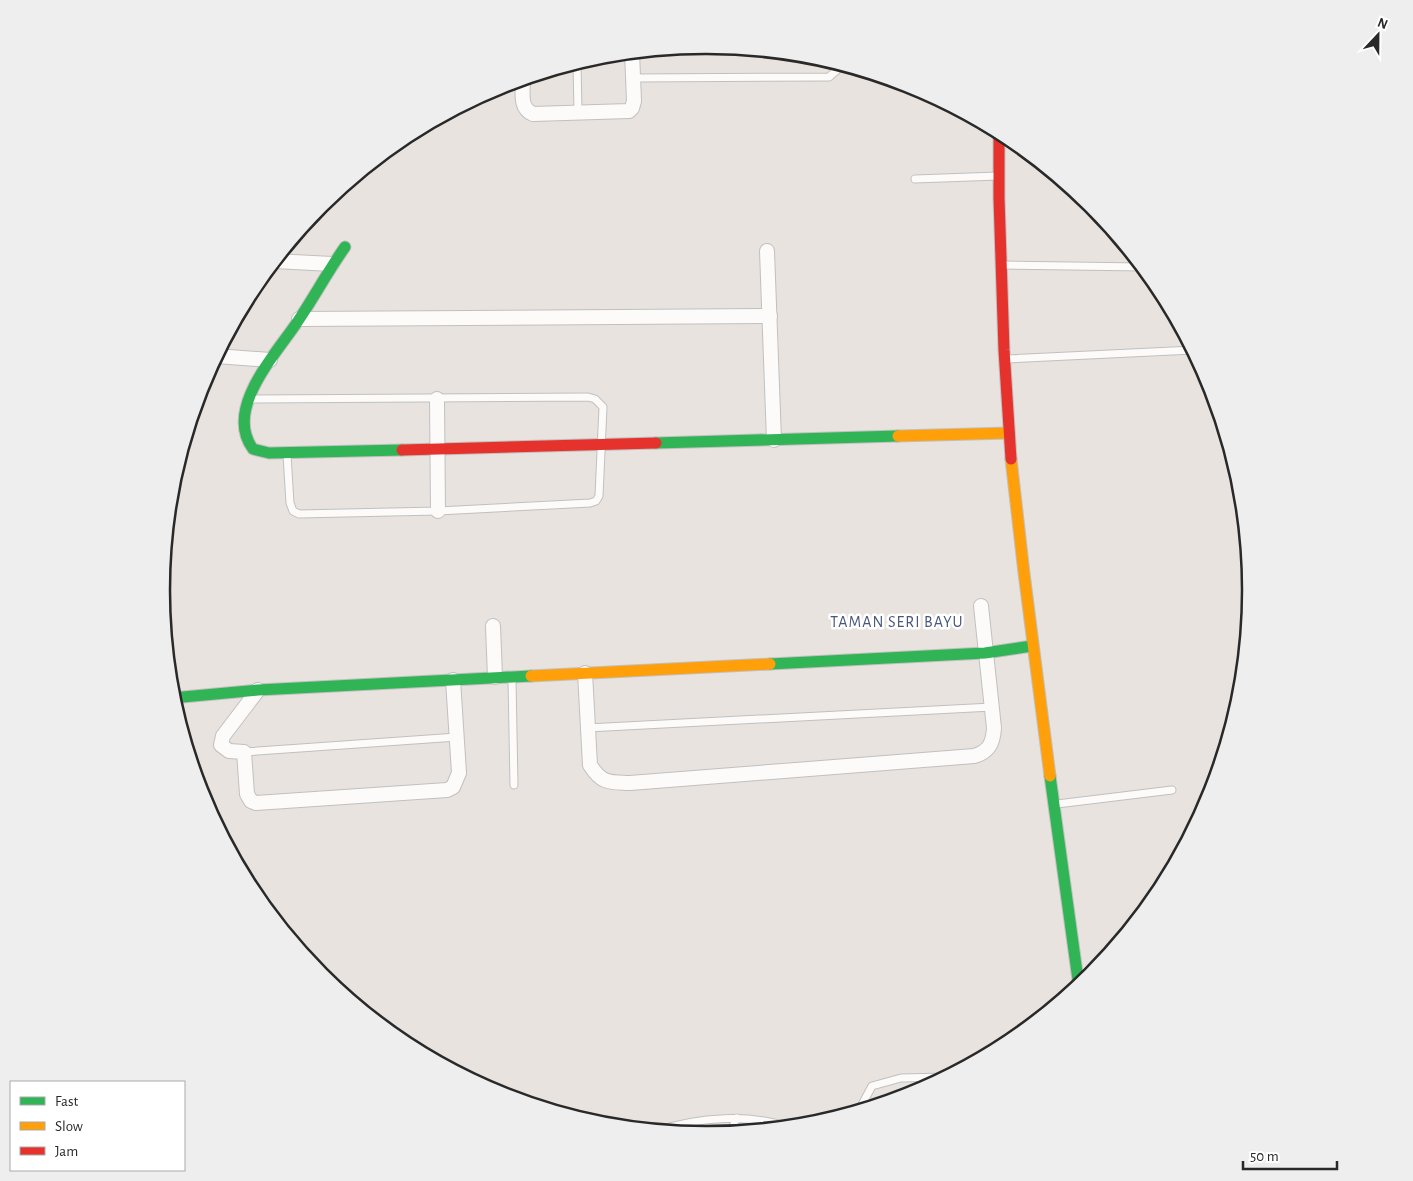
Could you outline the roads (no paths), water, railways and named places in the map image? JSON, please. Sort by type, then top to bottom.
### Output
[{"type":"street","points":[[523,86],[524,107],[533,114],[628,111],[632,108],[634,101],[632,59]]},
{"type":"street","points":[[999,140],[998,176],[1004,359],[1009,433],[1032,646],[1078,978]]},
{"type":"street","points":[[345,247],[270,360],[248,398],[245,411],[246,428],[249,443],[253,449],[266,453],[287,453],[1009,433]]},
{"type":"street","points":[[767,252],[774,440]]},
{"type":"street","points":[[283,261],[332,264]]},
{"type":"street","points":[[299,319],[770,316]]},
{"type":"street","points":[[223,357],[270,360]]},
{"type":"street","points":[[437,399],[438,511]]},
{"type":"street","points":[[585,673],[590,765],[598,777],[610,782],[630,783],[974,756],[983,754],[990,747],[994,738],[981,606]]},
{"type":"street","points":[[493,626],[495,677]]},
{"type":"street","points":[[181,697],[258,690],[985,653],[1032,646]]},
{"type":"street","points":[[258,690],[221,740],[223,748],[229,751],[244,752],[247,794],[251,802],[256,804],[437,791],[452,787],[459,773],[454,680]]},
{"type":"lane","points":[[577,70],[578,112]]},
{"type":"lane","points":[[633,78],[829,77],[837,70]]},
{"type":"lane","points":[[915,179],[998,176]]},
{"type":"lane","points":[[1002,265],[1133,266]]},
{"type":"lane","points":[[1004,359],[1187,350]]},
{"type":"lane","points":[[248,398],[437,399],[588,397],[595,399],[603,407],[599,496],[590,503],[438,511],[299,514],[293,511],[290,503],[287,453]]},
{"type":"lane","points":[[512,677],[514,785]]},
{"type":"lane","points":[[587,728],[992,707]]},
{"type":"lane","points":[[244,752],[457,737]]},
{"type":"lane","points":[[1054,805],[1172,790]]},
{"type":"lane","points":[[862,1104],[872,1086],[901,1078],[932,1077]]},
{"type":"lane","points":[[675,1126],[696,1121],[737,1118],[762,1120],[774,1123]]},
{"type":"lane","points":[[733,1126],[737,1118]]},
{"type":"district","name":"TAMAN SERI BAYU","points":[[897,621]]}]
